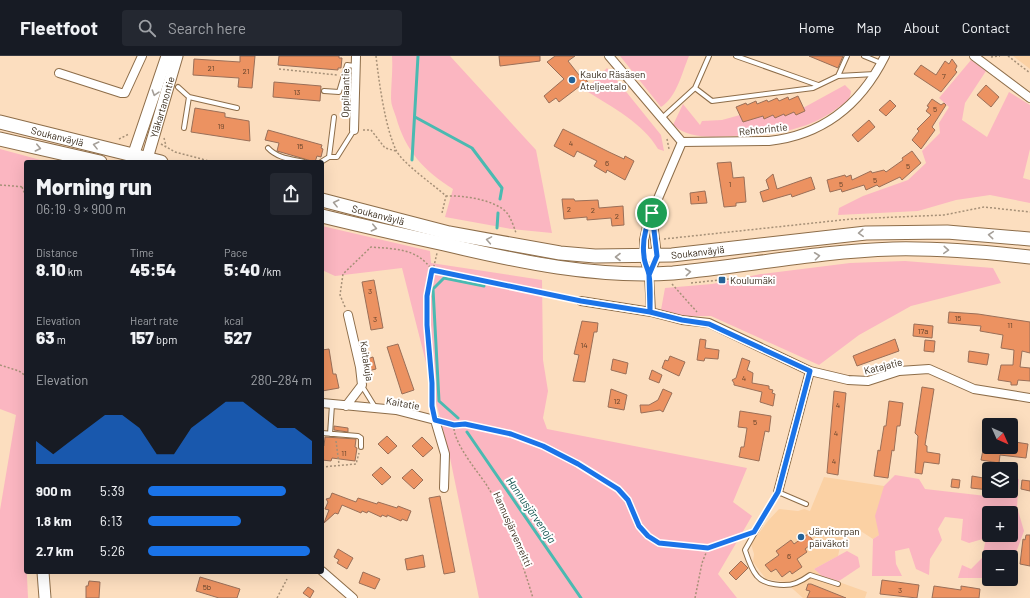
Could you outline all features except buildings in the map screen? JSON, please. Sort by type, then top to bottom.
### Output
[{"type":"main road","name":"Yläkartanontie","points":[[133,158],[167,56]]},
{"type":"main road","name":"Yläkartanontie","points":[[147,160],[177,56]]},
{"type":"main road","name":"Soukanväylä","points":[[0,122],[133,158],[147,160]]},
{"type":"main road","name":"Soukanväylä","points":[[0,139],[91,160]]},
{"type":"main road","name":"Soukanväylä","points":[[324,201],[449,233],[553,252],[595,256],[650,257],[866,233],[947,232],[1030,239]]},
{"type":"main road","name":"Soukanväylä","points":[[324,216],[479,253],[590,273],[649,275],[720,269],[841,253],[894,249],[942,250],[1030,257]]},
{"type":"main road","points":[[43,574],[45,598]]},
{"type":"street","points":[[59,74],[125,93],[142,56]]},
{"type":"street","name":"Oppilaantie","points":[[354,130],[356,56]]},
{"type":"street","points":[[609,56],[682,142],[648,222],[644,240],[650,257],[649,275]]},
{"type":"street","points":[[974,56],[1030,98]]},
{"type":"street","name":"Rehtorintie","points":[[682,142],[769,141],[808,131],[833,118],[858,98],[876,74],[883,60]]},
{"type":"street","points":[[650,312],[650,257],[656,239],[652,213]]},
{"type":"street","name":"Katajatie","points":[[581,301],[650,312],[682,320],[709,324],[810,371],[857,382],[877,380],[898,371],[929,369],[974,389],[1030,398]]},
{"type":"street","name":"Kaitakuja","points":[[346,406],[362,385],[360,367],[348,315]]},
{"type":"street","points":[[778,492],[810,371]]},
{"type":"street","name":"Kaitatie","points":[[324,403],[396,410],[435,420]]},
{"type":"street","points":[[435,420],[445,454],[444,488]]},
{"type":"street","points":[[324,573],[353,598]]},
{"type":"lane","points":[[661,119],[695,88],[708,56]]},
{"type":"lane","points":[[736,56],[819,85]]},
{"type":"lane","points":[[838,76],[847,56]]},
{"type":"lane","points":[[864,56],[883,60]]},
{"type":"lane","points":[[324,91],[339,92],[347,65],[355,66]]},
{"type":"lane","points":[[695,88],[712,101],[813,88],[838,76],[876,74]]},
{"type":"lane","points":[[178,87],[188,97],[237,108]]},
{"type":"lane","points":[[184,128],[188,97]]},
{"type":"lane","points":[[329,157],[334,117]]},
{"type":"lane","points":[[324,160],[329,157],[336,157],[354,130]]},
{"type":"lane","points":[[268,148],[279,156],[296,160]]},
{"type":"lane","points":[[362,385],[375,409]]},
{"type":"lane","points":[[330,434],[332,404]]},
{"type":"lane","points":[[324,434],[360,437],[360,447]]},
{"type":"lane","points":[[806,504],[778,492],[745,550],[758,577],[767,582],[778,585],[795,584],[810,575],[838,584]]},
{"type":"path","points":[[376,56],[381,90],[396,151]]},
{"type":"path","points":[[988,56],[1000,56]]},
{"type":"path","points":[[1008,56],[1030,73]]},
{"type":"path","points":[[279,69],[334,75]]},
{"type":"path","points":[[354,130],[371,130],[385,148],[396,151],[446,196],[461,195],[498,205],[508,214],[517,236]]},
{"type":"path","points":[[664,133],[669,148],[668,155]]},
{"type":"path","points":[[114,140],[121,139],[128,135],[140,138]]},
{"type":"path","points":[[152,142],[166,146],[175,152],[205,160]]},
{"type":"path","points":[[0,184],[22,187],[24,192]]},
{"type":"path","points":[[442,213],[446,196]]},
{"type":"path","points":[[656,239],[851,218],[944,215],[984,207],[1030,212]]},
{"type":"path","points":[[348,315],[340,295],[343,274],[370,247],[406,250],[427,263],[432,270],[581,301]]},
{"type":"path","points":[[437,253],[427,296],[427,325],[432,383],[432,406],[435,420],[454,425],[465,424],[511,434],[543,446],[578,464],[618,489],[628,500],[639,526],[648,536],[659,543],[708,548],[754,532]]},
{"type":"path","points":[[670,282],[709,324]]},
{"type":"path","points":[[0,365],[19,371],[24,375]]},
{"type":"path","name":"Hannusjärvenreitti","points":[[454,425],[453,431],[498,507],[518,551],[533,598]]},
{"type":"path","points":[[336,444],[339,464]]},
{"type":"path","points":[[324,467],[339,464],[356,464],[359,455]]},
{"type":"path","points":[[695,598],[702,563],[708,548]]},
{"type":"path","points":[[277,598],[287,579]]},
{"type":"shaded area","points":[[392,56],[450,56],[536,150],[552,233],[511,229],[445,217],[453,189],[433,175],[417,159],[405,140],[391,101]]},
{"type":"shaded area","points":[[620,56],[689,56],[675,91],[667,103],[661,107]]},
{"type":"shaded area","points":[[1013,56],[1030,56],[1030,69]]},
{"type":"shaded area","points":[[971,60],[986,71],[965,103],[962,120],[987,137],[1009,92],[1030,105],[1030,149],[1023,178],[1030,180],[1030,203],[990,195],[956,200],[918,211],[838,215],[839,208],[863,196],[908,180],[926,163],[922,151],[940,133],[939,123],[949,107],[939,98]]},
{"type":"shaded area","points":[[607,68],[661,135],[664,151],[658,149],[645,132],[627,117],[588,92],[590,85]]},
{"type":"shaded area","points":[[845,85],[851,91],[849,99],[827,115],[801,127],[760,135],[708,137],[686,133],[673,125],[683,104],[700,125],[702,121],[722,120],[740,115],[743,122],[763,116],[764,119],[773,115],[784,114],[785,116],[794,112],[796,115],[805,111],[803,108]]},
{"type":"shaded area","points":[[0,149],[41,160],[24,160],[24,574],[27,574],[28,598],[0,598],[0,510],[16,415],[0,409]]},
{"type":"shaded area","points":[[324,226],[430,251],[431,263],[542,280],[543,360],[548,391],[543,418],[547,429],[747,468],[733,502],[752,516],[718,574],[737,598],[479,598],[449,453],[402,268],[335,276],[324,271]]},
{"type":"shaded area","points":[[905,261],[993,268],[1001,283],[911,306],[859,335],[819,365],[711,316],[680,316],[661,310],[665,288],[712,284],[761,274],[850,263]]},
{"type":"shaded area","points":[[895,475],[919,479],[925,489],[982,496],[982,498],[1018,498],[1017,506],[982,506],[982,539],[969,543],[961,540],[963,519],[945,517],[938,529],[942,540],[930,559],[929,575],[916,569],[909,548],[895,551],[896,564],[902,576],[872,576],[873,539],[879,535],[875,516],[884,486]]},
{"type":"shaded area","name":"Järvitorpan päiväkoti","points":[[824,477],[884,486],[885,499],[879,535],[873,539],[856,528],[841,542],[838,556],[814,569],[822,576],[867,592],[865,598],[803,598],[785,582],[766,579],[753,562],[754,554],[751,544],[767,522],[779,509],[798,511],[804,509],[810,511]]},
{"type":"shaded area","points":[[1018,510],[1024,531],[1017,550],[984,550],[985,542],[1018,542]]},
{"type":"shaded area","points":[[847,551],[858,557],[860,567],[839,581],[822,576],[814,569]]},
{"type":"shaded area","points":[[982,558],[982,578],[958,578],[962,565],[971,569]]},
{"type":"waterway","name":"Hannusjärvenoja","points":[[412,160],[418,56]]},
{"type":"waterway","name":"Hannusjärvenoja","points":[[415,117],[472,148],[502,188],[500,199]]},
{"type":"waterway","name":"Hannusjärvenoja","points":[[497,228],[498,213]]},
{"type":"waterway","name":"Hannusjärvenoja","points":[[458,418],[439,401],[433,289],[444,278],[484,286]]},
{"type":"waterway","name":"Hannusjärvenoja","points":[[467,432],[581,598]]},
{"type":"place","name":"Kauko Räsäsen Ateljeetalo","points":[[572,80]]},
{"type":"place","name":"Koulumäki","points":[[722,280]]},
{"type":"place","name":"Järvitorpan päiväkoti","points":[[801,537]]},
{"type":"route","points":[[652,213],[648,222],[644,240],[644,257],[649,275],[649,282],[650,312],[682,320],[709,324],[810,371],[778,492],[754,532],[708,548],[659,543],[648,536],[639,526],[628,500],[618,489],[578,464],[543,446],[511,434],[465,424],[454,425],[435,420],[432,406],[432,383],[427,325],[427,296],[432,270],[581,301],[650,312],[649,275],[657,256],[652,213]]}]
